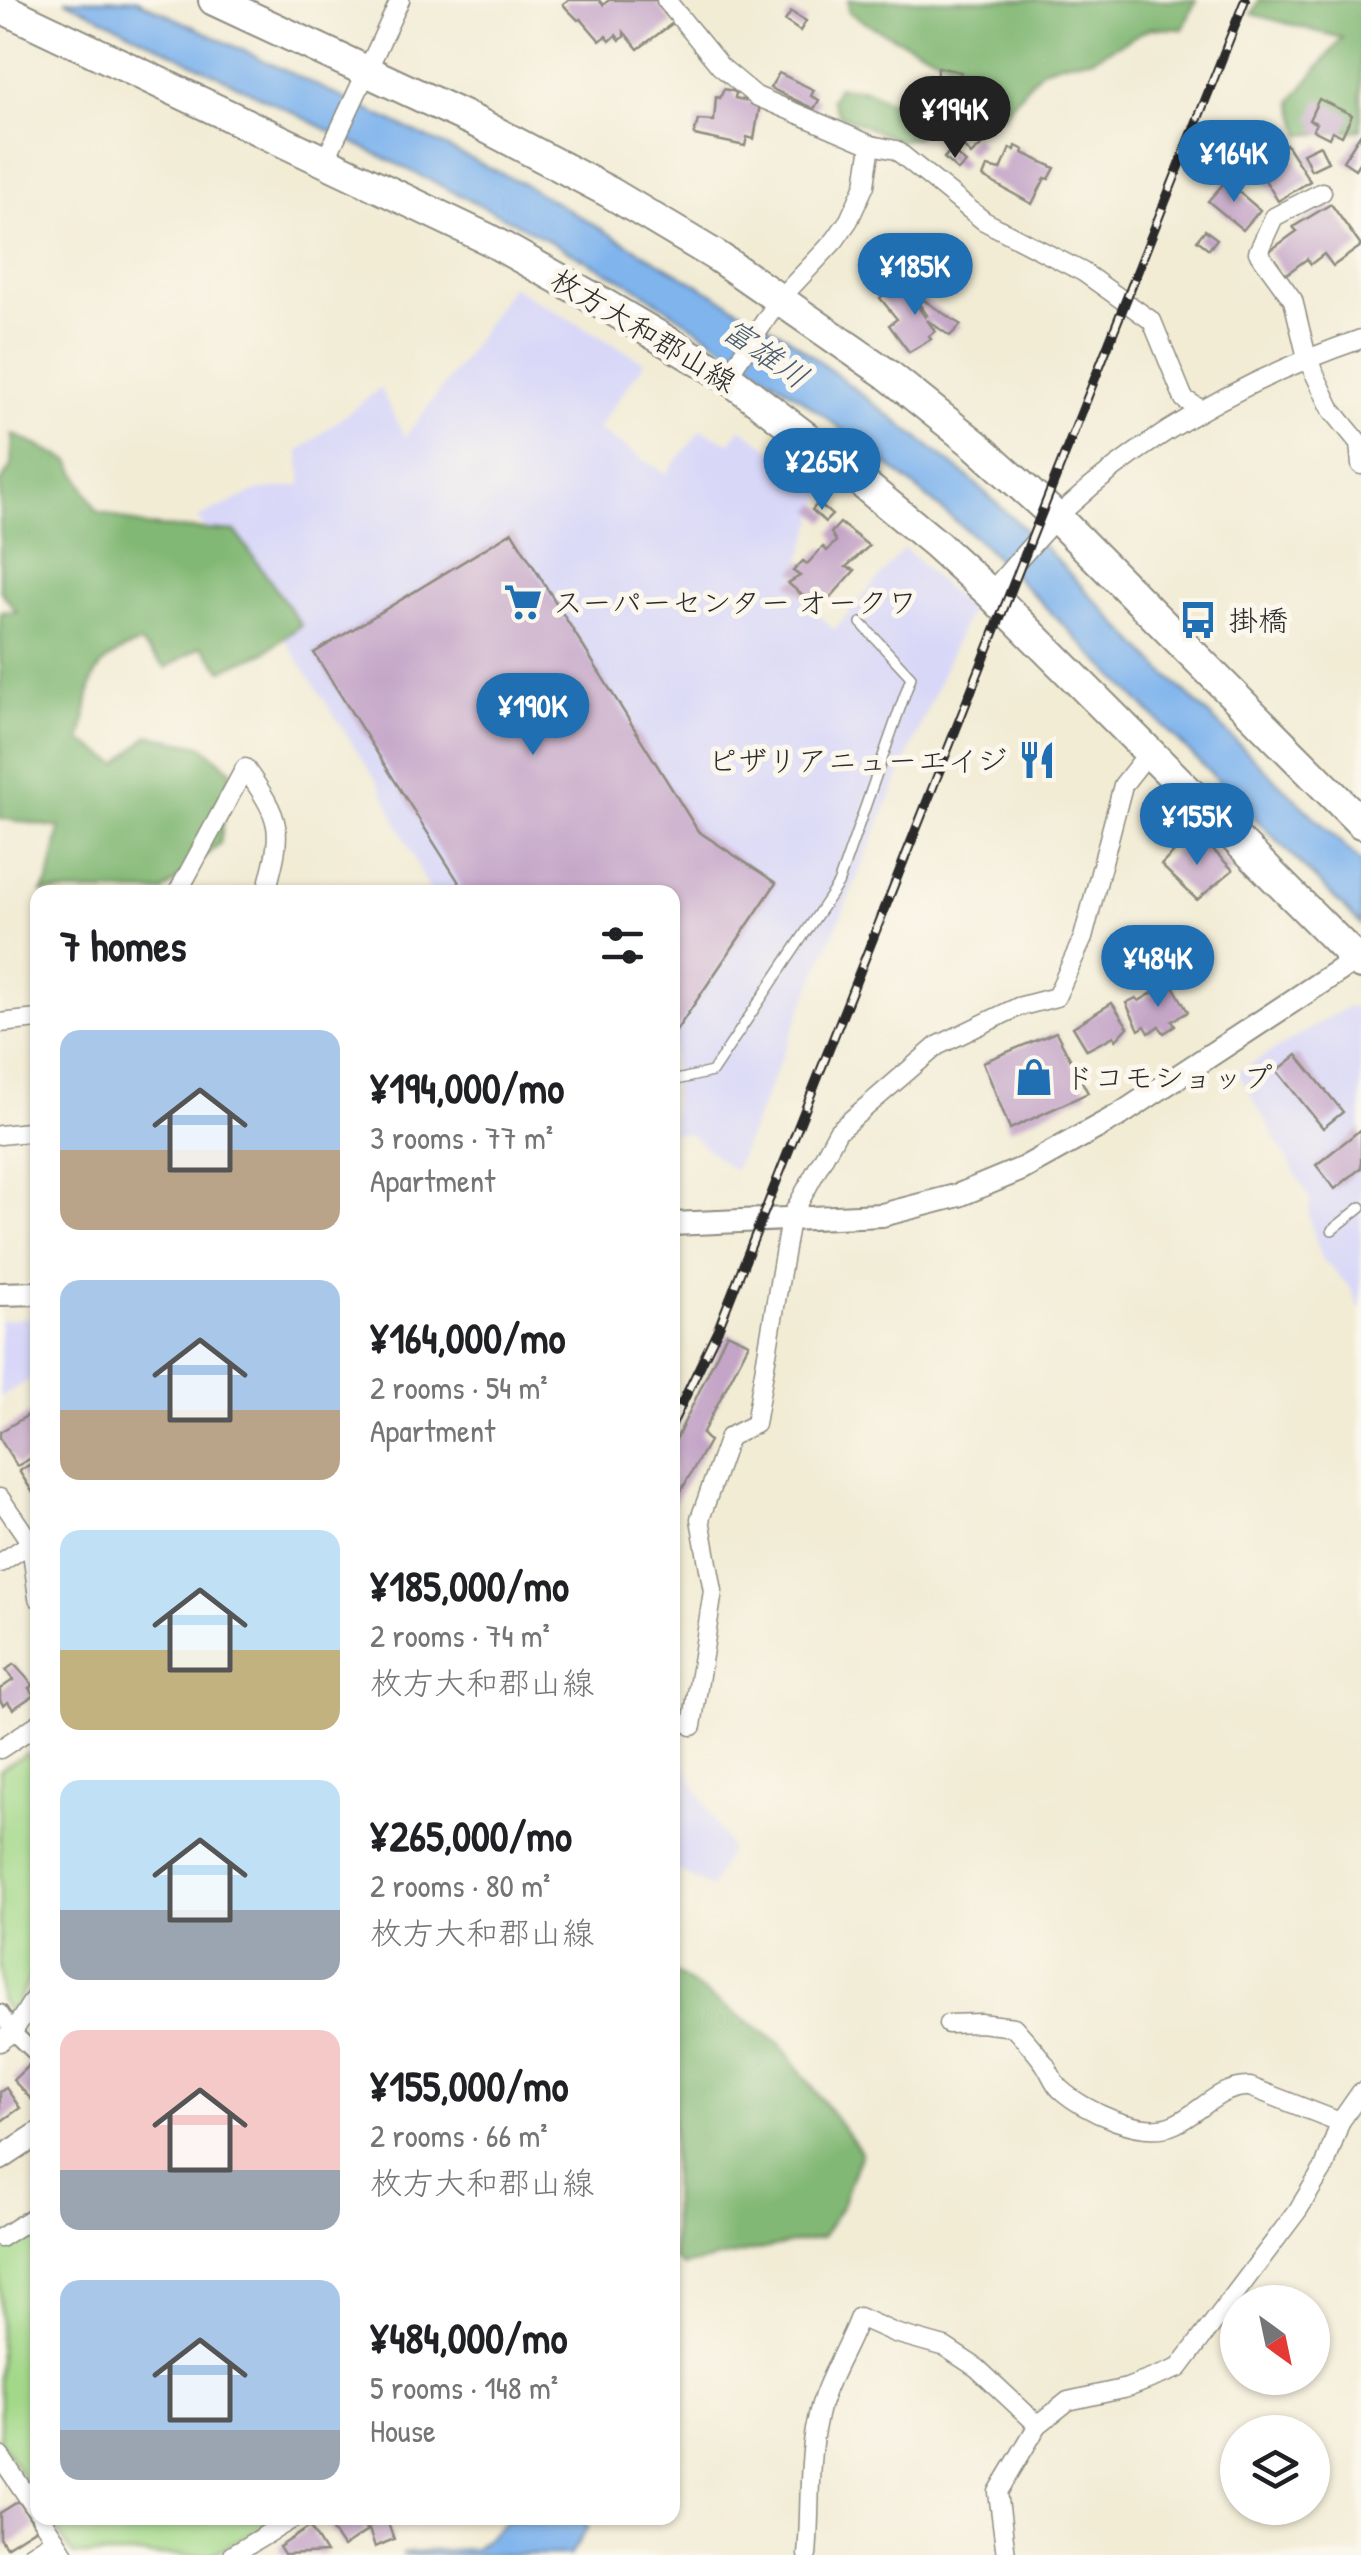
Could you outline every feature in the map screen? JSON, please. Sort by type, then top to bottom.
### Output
[{"type":"main road","points":[[214,0],[478,123],[609,192],[718,257],[887,374],[991,458],[1057,518],[1361,823]]},
{"type":"main road","name":"枚方大和郡山線","points":[[0,7],[488,240],[727,377],[846,469],[990,593],[1359,960]]},
{"type":"street","points":[[325,161],[400,0]]},
{"type":"street","points":[[666,0],[720,66],[756,96],[871,145],[896,150],[984,221],[1084,272],[1152,321],[1184,399],[1200,408]]},
{"type":"street","points":[[727,377],[779,300],[835,240],[858,204],[871,145]]},
{"type":"street","points":[[1322,192],[1274,217],[1258,252],[1293,300],[1307,358],[1332,410],[1359,443],[1361,466]]},
{"type":"street","points":[[990,593],[1057,518],[1200,408],[1307,358],[1361,338]]},
{"type":"street","points":[[692,1726],[713,1591],[700,1520],[729,1437],[755,1424],[790,1219],[838,1132],[937,1046],[1018,1007],[1056,998],[1083,938],[1123,785],[1149,752]]},
{"type":"street","points":[[182,885],[244,768],[272,806],[279,845],[268,885]]},
{"type":"street","points":[[680,1224],[882,1215],[959,1195],[1022,1170],[1120,1114],[1359,960]]},
{"type":"street","points":[[0,1024],[30,1020]]},
{"type":"street","points":[[0,1136],[30,1132]]},
{"type":"street","points":[[0,1294],[30,1293]]},
{"type":"street","points":[[0,1498],[30,1536]]},
{"type":"street","points":[[0,1563],[30,1544]]},
{"type":"street","points":[[0,1749],[30,1729]]},
{"type":"street","points":[[6,2037],[30,2003]]},
{"type":"street","points":[[0,2012],[6,2037],[30,2051]]},
{"type":"street","points":[[948,2024],[980,2022],[1014,2027],[1047,2066],[1056,2086],[1081,2104],[1118,2122],[1144,2127],[1172,2126],[1220,2094],[1240,2087],[1340,2122]]},
{"type":"street","points":[[1006,2555],[998,2492],[1038,2424],[1068,2401],[1126,2388],[1179,2368],[1298,2210],[1325,2166],[1340,2122],[1361,2092]]},
{"type":"street","points":[[0,2159],[30,2139]]},
{"type":"street","points":[[0,2238],[30,2219]]},
{"type":"street","points":[[807,2555],[816,2420],[827,2385],[859,2317],[896,2333],[945,2346],[976,2368],[1038,2424]]},
{"type":"street","points":[[0,2456],[30,2501]]},
{"type":"street","points":[[30,2555],[60,2547],[46,2525]]},
{"type":"street","points":[[232,2555],[282,2525]]},
{"type":"lane","points":[[680,1079],[712,1072],[838,884],[911,677],[861,622]]},
{"type":"lane","points":[[1332,1230],[1361,1207]]},
{"type":"shaded area","points":[[511,286],[645,362],[597,429],[666,474],[701,430],[731,443],[740,428],[826,485],[792,587],[834,630],[904,548],[969,610],[734,1171],[689,1134],[680,1133],[680,885],[427,885],[380,786],[287,643],[198,518],[256,491],[302,485],[299,451],[380,388],[405,437],[460,364]]},
{"type":"shaded area","points":[[1347,1007],[1361,1009],[1361,1310],[1350,1287],[1321,1258],[1309,1216],[1310,1199],[1238,1072]]},
{"type":"shaded area","points":[[30,1317],[30,1380],[0,1397],[0,1321]]},
{"type":"shaded area","points":[[680,1757],[730,1849],[711,1888],[680,1872]]},
{"type":"green space","points":[[848,0],[1196,0],[1183,29],[1150,28],[1091,59],[1042,69],[1001,116],[972,96],[930,114],[916,137],[899,141],[839,115],[831,99],[838,87],[867,90],[899,106],[926,91],[957,92],[972,71],[863,21],[849,12]]},
{"type":"green space","points":[[1259,0],[1361,0],[1361,130],[1302,135],[1292,101],[1342,38],[1252,14]]},
{"type":"green space","points":[[13,434],[70,461],[97,511],[145,526],[236,532],[301,625],[264,653],[222,670],[202,646],[166,668],[140,643],[108,660],[93,680],[81,740],[118,764],[149,735],[204,747],[231,771],[220,843],[171,885],[46,885],[60,828],[0,818],[0,611],[17,612],[0,590],[0,483],[11,467]]},
{"type":"green space","points":[[27,1753],[30,1756],[30,1977],[10,2015],[0,1999],[0,1770]]},
{"type":"green space","points":[[680,1976],[779,2043],[861,2152],[842,2205],[822,2237],[682,2266]]},
{"type":"green space","points":[[30,2232],[30,2488],[0,2440],[0,2252]]},
{"type":"green space","points":[[54,2525],[265,2525],[211,2555],[73,2555]]},
{"type":"water","name":"富雄川","points":[[65,0],[137,0],[522,183],[788,337],[968,477],[1047,550],[1164,672],[1361,862],[1361,925],[984,545],[799,397],[634,286],[514,222]]},
{"type":"water","points":[[503,2525],[588,2527],[570,2555],[402,2555],[474,2549]]},
{"type":"building","points":[[568,0],[599,0],[603,5],[609,0],[662,0],[657,3],[673,23],[638,49],[624,32],[620,40],[616,35],[610,41],[606,36],[600,41],[566,8],[563,4]]},
{"type":"building","points":[[791,12],[806,21],[800,31],[785,21]]},
{"type":"building","points":[[938,67],[961,72],[957,88],[935,84]]},
{"type":"building","points":[[779,73],[814,90],[811,96],[819,100],[814,109],[770,88]]},
{"type":"building","points":[[724,89],[736,92],[735,98],[760,104],[754,139],[747,137],[745,146],[694,135],[698,120],[714,121],[716,97],[720,98]]},
{"type":"building","points":[[1319,99],[1352,115],[1342,136],[1332,131],[1329,138],[1313,130],[1316,123],[1309,120]]},
{"type":"building","points":[[1249,130],[1262,157],[1251,164],[1237,144],[1242,141],[1239,136]]},
{"type":"building","points":[[1361,133],[1361,160],[1355,169],[1343,161]]},
{"type":"building","points":[[974,136],[982,145],[971,155],[963,146]]},
{"type":"building","points":[[1286,144],[1310,181],[1278,201],[1255,164]]},
{"type":"building","points":[[1320,145],[1328,162],[1311,170],[1303,153]]},
{"type":"building","points":[[1016,146],[1055,168],[1049,179],[1045,178],[1032,204],[983,177],[987,167],[1001,170],[1010,148],[1015,150]]},
{"type":"building","points":[[951,150],[966,163],[958,171],[944,158]]},
{"type":"building","points":[[1226,181],[1260,210],[1243,230],[1208,201]]},
{"type":"building","points":[[1331,204],[1361,246],[1333,266],[1324,254],[1311,264],[1307,259],[1285,275],[1268,252],[1297,231],[1293,227]]},
{"type":"building","points":[[1205,230],[1217,239],[1209,249],[1197,240]]},
{"type":"building","points":[[893,287],[905,287],[925,317],[910,291],[961,325],[950,336],[927,320],[935,331],[929,336],[931,339],[909,352],[889,325],[897,319],[880,298]]},
{"type":"building","points":[[818,503],[832,515],[825,522],[812,510]]},
{"type":"building","points":[[840,523],[869,546],[846,567],[855,570],[830,598],[824,598],[816,607],[788,583],[800,576],[793,571],[803,561],[807,564],[823,547],[827,551],[836,541],[831,533]]},
{"type":"building","points":[[512,532],[698,831],[776,883],[680,1025],[680,885],[461,885],[314,653]]},
{"type":"building","points":[[1200,837],[1233,870],[1197,900],[1161,865],[1177,849],[1181,851]]},
{"type":"building","points":[[1172,984],[1188,1012],[1172,1021],[1175,1026],[1164,1033],[1159,1026],[1149,1033],[1145,1026],[1139,1030],[1126,1003],[1154,992],[1156,995]]},
{"type":"building","points":[[1112,1003],[1128,1027],[1116,1040],[1114,1036],[1087,1050],[1073,1027]]},
{"type":"building","name":"ドコモショップ","points":[[1056,1032],[1088,1093],[1010,1129],[983,1062]]},
{"type":"building","points":[[1297,1055],[1343,1112],[1323,1128],[1277,1071]]},
{"type":"building","points":[[1361,1129],[1361,1168],[1335,1189],[1316,1165]]},
{"type":"building","points":[[727,1333],[749,1343],[702,1434],[709,1441],[680,1493],[680,1431]]},
{"type":"building","points":[[30,1414],[30,1459],[17,1466],[0,1439],[0,1432]]},
{"type":"building","points":[[30,1465],[30,1488],[19,1471]]},
{"type":"building","points":[[14,1664],[30,1682],[30,1698],[13,1709],[0,1700],[0,1689],[13,1680],[6,1670]]},
{"type":"building","points":[[30,2064],[30,2098],[13,2080]]},
{"type":"building","points":[[6,2088],[20,2108],[0,2122],[0,2092]]},
{"type":"building","points":[[19,2501],[30,2525],[36,2528],[6,2547],[0,2538],[0,2513]]},
{"type":"building","points":[[363,2525],[367,2531],[343,2547],[329,2526]]},
{"type":"building","points":[[367,2525],[389,2525],[394,2539],[375,2547]]},
{"type":"building","points":[[310,2527],[326,2553],[284,2555],[279,2547]]},
{"type":"railway","points":[[680,1407],[718,1329],[1245,0]]},
{"type":"place","name":"スーパーセンター オークワ","points":[[523,602]]},
{"type":"place","name":"掛橋","points":[[1198,620]]},
{"type":"place","name":"ピザリアニューエイジ","points":[[1037,760]]},
{"type":"place","name":"ドコモショップ","points":[[1034,1077]]}]
